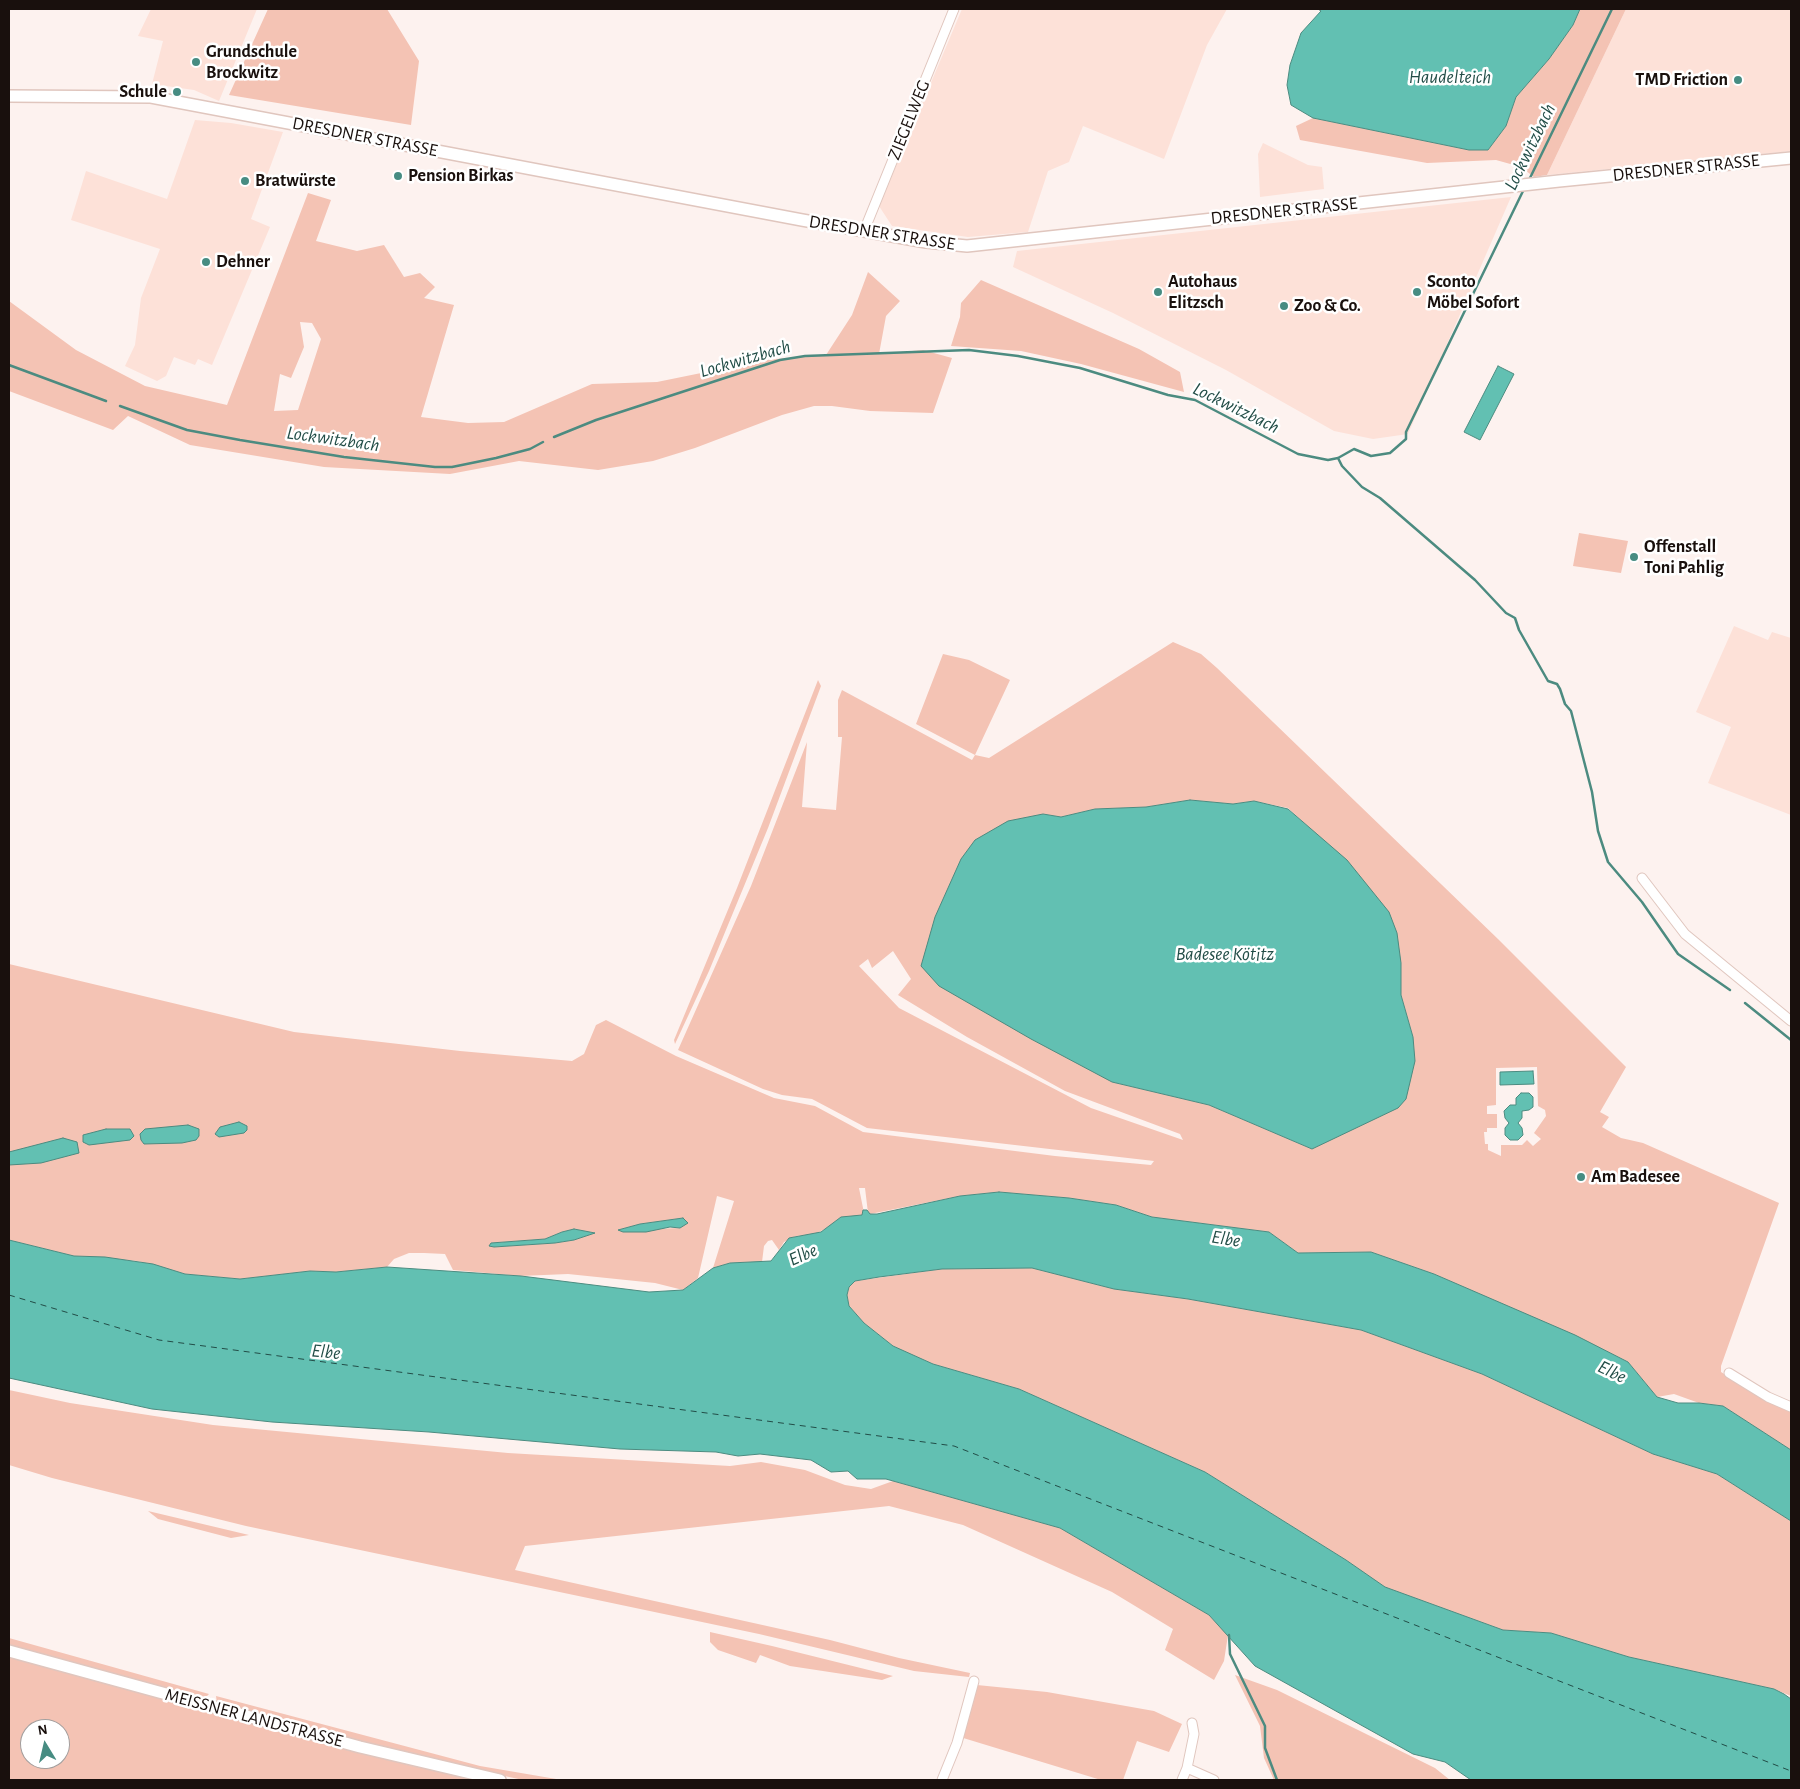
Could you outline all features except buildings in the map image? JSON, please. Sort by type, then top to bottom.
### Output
[{"type":"main road","name":"DRESDNER STRASSE","points":[[9,96],[151,97],[864,231],[926,242],[967,246],[1533,184],[1791,158]]},
{"type":"main road","name":"MEISSNER LANDSTRASSE","points":[[9,1651],[360,1747],[500,1780]]},
{"type":"street","name":"ZIEGELWEG","points":[[864,231],[954,9]]},
{"type":"street","points":[[1642,878],[1685,934],[1791,1021]]},
{"type":"street","points":[[1729,1373],[1768,1397],[1791,1407]]},
{"type":"street","points":[[942,1780],[957,1743],[974,1680]]},
{"type":"street","points":[[1182,1780],[1187,1768],[1194,1734],[1192,1723]]},
{"type":"street","points":[[1187,1768],[1214,1780]]},
{"type":"shaded area","name":"Grundschule Brockwitz","points":[[151,9],[257,9],[219,101],[194,90],[152,84],[163,41],[138,36]]},
{"type":"shaded area","points":[[268,9],[387,9],[419,61],[411,125],[229,95]]},
{"type":"shaded area","points":[[962,9],[1227,9],[1207,45],[1164,159],[1083,126],[1069,162],[1048,171],[1028,232],[968,237],[892,226],[879,206]]},
{"type":"shaded area","points":[[1580,9],[1626,9],[1547,175],[1534,177],[1521,167],[1496,160],[1427,163],[1300,140],[1296,126],[1313,118],[1469,150],[1488,150],[1506,126],[1516,97],[1549,59],[1573,25]]},
{"type":"shaded area","points":[[1626,9],[1791,9],[1791,151],[1547,175]]},
{"type":"shaded area","points":[[195,120],[231,123],[283,132],[251,219],[270,227],[212,365],[198,359],[195,365],[174,357],[166,376],[157,381],[125,366],[135,345],[141,298],[160,249],[71,220],[86,171],[167,199]]},
{"type":"shaded area","points":[[1263,143],[1308,165],[1322,167],[1324,189],[1260,197],[1258,154]]},
{"type":"shaded area","points":[[308,193],[331,200],[316,241],[357,251],[384,245],[404,277],[420,273],[435,287],[424,298],[454,305],[421,417],[468,423],[504,422],[592,384],[657,382],[765,360],[826,355],[852,315],[868,272],[900,301],[886,316],[879,354],[923,350],[952,358],[933,413],[870,411],[832,406],[814,406],[782,415],[695,448],[653,461],[598,470],[519,461],[450,474],[324,467],[190,445],[128,416],[113,430],[9,391],[9,301],[76,350],[145,386],[227,405]],"holes":[[[300,322],[312,323],[321,339],[298,410],[274,411],[280,374],[291,378],[304,347]]]},
{"type":"shaded area","points":[[1511,197],[1408,434],[1373,439],[1334,431],[1226,370],[1113,313],[1013,267],[1017,251]]},
{"type":"shaded area","points":[[981,280],[1139,349],[1180,372],[1184,392],[1081,364],[1021,351],[951,346],[960,317],[961,303]]},
{"type":"shaded area","points":[[1579,533],[1628,541],[1621,573],[1573,566]]},
{"type":"shaded area","points":[[1734,626],[1768,640],[1772,632],[1791,638],[1791,815],[1708,783],[1731,727],[1696,712]]},
{"type":"shaded area","points":[[1173,642],[1201,654],[1498,939],[1626,1067],[1600,1112],[1609,1117],[1602,1127],[1621,1138],[1643,1143],[1779,1203],[1721,1366],[1721,1372],[1765,1399],[1791,1410],[1791,1450],[1723,1406],[1699,1403],[1674,1394],[1657,1397],[1628,1362],[1434,1274],[1371,1252],[1298,1253],[1269,1232],[1152,1217],[1116,1205],[1069,1198],[999,1192],[960,1196],[870,1214],[868,1213],[865,1188],[859,1188],[864,1213],[862,1215],[838,1219],[831,1226],[813,1235],[796,1236],[784,1242],[779,1250],[772,1240],[768,1241],[764,1246],[762,1262],[730,1263],[713,1268],[734,1201],[717,1196],[698,1278],[683,1290],[655,1283],[568,1274],[520,1276],[453,1270],[445,1254],[424,1253],[409,1253],[394,1259],[387,1267],[336,1272],[310,1271],[240,1279],[185,1274],[137,1261],[74,1256],[9,1240],[9,964],[294,1032],[460,1051],[572,1061],[584,1054],[596,1025],[606,1020],[676,1056],[774,1098],[815,1106],[863,1132],[1055,1156],[1151,1165],[1154,1161],[867,1128],[812,1099],[782,1095],[763,1089],[678,1050],[751,886],[807,742],[802,807],[836,810],[842,737],[838,737],[838,700],[842,690],[972,760],[975,755],[989,758]],"holes":[[[1190,800],[1233,804],[1254,801],[1288,808],[1315,833],[1401,963],[1401,995],[1413,1037],[1312,1149],[1209,1105],[1112,1082],[1043,814],[1061,817],[1095,809],[1146,807]],[[893,951],[911,979],[898,995],[967,1037],[1065,1091],[1180,1134],[1183,1140],[1091,1108],[899,1008],[859,966],[868,959],[872,968]],[[1537,1067],[1538,1106],[1545,1110],[1546,1116],[1534,1133],[1541,1139],[1533,1146],[1527,1140],[1522,1145],[1501,1145],[1501,1156],[1488,1150],[1488,1144],[1485,1144],[1484,1132],[1487,1132],[1487,1128],[1497,1128],[1497,1114],[1487,1114],[1487,1106],[1496,1105],[1496,1068]],[[683,1218],[687,1223],[680,1228],[618,1230],[640,1224]],[[574,1229],[594,1233],[574,1240],[555,1243],[494,1247],[491,1243],[545,1239]]]},
{"type":"shaded area","points":[[943,654],[969,660],[1010,680],[975,755],[916,724]]},
{"type":"shaded area","points":[[818,680],[821,686],[768,828],[709,971],[675,1044],[674,1040],[737,888]]},
{"type":"shaded area","points":[[1032,1268],[1114,1289],[1188,1299],[1361,1330],[1482,1374],[1653,1454],[1717,1474],[1791,1521],[1791,1696],[1774,1689],[1629,1657],[1551,1633],[1503,1630],[1384,1587],[1346,1560],[1205,1472],[1019,1389],[933,1364],[893,1346],[864,1323],[849,1306],[847,1295],[849,1287],[855,1281],[942,1269]]},
{"type":"shaded area","points":[[9,1390],[70,1403],[213,1425],[508,1453],[730,1466],[761,1462],[805,1470],[845,1485],[871,1489],[893,1481],[1060,1528],[1209,1615],[1228,1635],[1224,1661],[1214,1680],[1165,1650],[1173,1629],[1112,1592],[963,1525],[889,1506],[525,1546],[515,1570],[830,1640],[899,1658],[970,1673],[969,1677],[914,1671],[759,1634],[246,1526],[52,1478],[9,1465]]},
{"type":"shaded area","points":[[148,1511],[249,1535],[231,1538],[158,1519]]},
{"type":"shaded area","points":[[710,1632],[893,1676],[882,1680],[790,1666],[760,1655],[756,1663],[718,1650],[710,1642]]},
{"type":"shaded area","points":[[9,1638],[209,1694],[203,1700],[9,1647]]},
{"type":"shaded area","points":[[9,1657],[413,1766],[478,1780],[9,1780]]},
{"type":"shaded area","points":[[1235,1675],[1277,1690],[1435,1768],[1450,1780],[1274,1780],[1264,1758],[1260,1726]]},
{"type":"shaded area","points":[[977,1685],[1047,1692],[1154,1711],[1182,1724],[1169,1752],[1137,1741],[1123,1780],[1101,1780],[960,1737]]},
{"type":"shaded area","points":[[216,1696],[480,1766],[562,1780],[523,1780],[431,1760],[217,1703]]},
{"type":"water","name":"Haudelteich","points":[[1318,9],[1580,9],[1573,25],[1549,59],[1516,97],[1506,126],[1488,150],[1469,150],[1313,118],[1291,105],[1287,85],[1290,65],[1301,33],[1321,11]]},
{"type":"water","points":[[1498,366],[1514,374],[1480,440],[1464,432]]},
{"type":"water","name":"Badesee Kötitz","points":[[1190,800],[1233,804],[1254,801],[1288,809],[1347,860],[1389,912],[1397,933],[1401,963],[1401,995],[1413,1037],[1415,1061],[1406,1099],[1398,1108],[1312,1149],[1209,1105],[1112,1082],[1031,1039],[939,986],[921,966],[935,917],[961,859],[975,840],[1008,821],[1043,814],[1061,817],[1095,809],[1146,807]]},
{"type":"water","points":[[1533,1071],[1534,1084],[1500,1085],[1500,1072]]},
{"type":"water","points":[[1521,1093],[1529,1093],[1533,1097],[1533,1107],[1522,1111],[1522,1118],[1518,1123],[1522,1128],[1523,1135],[1518,1140],[1510,1140],[1505,1135],[1505,1128],[1509,1123],[1505,1118],[1504,1111],[1510,1105],[1516,1105],[1516,1098]]},
{"type":"water","points":[[239,1122],[247,1126],[247,1130],[244,1133],[219,1137],[215,1134],[220,1127]]},
{"type":"water","points":[[188,1125],[199,1129],[199,1136],[196,1140],[182,1143],[144,1144],[141,1140],[140,1134],[145,1129]]},
{"type":"water","points":[[106,1129],[130,1129],[134,1136],[130,1140],[89,1145],[83,1142],[83,1135]]},
{"type":"water","points":[[63,1138],[77,1142],[79,1153],[41,1163],[9,1165],[9,1152]]},
{"type":"water","name":"Elbe","points":[[999,1192],[1069,1198],[1116,1205],[1152,1217],[1269,1232],[1298,1253],[1371,1252],[1434,1274],[1575,1335],[1628,1362],[1657,1397],[1678,1403],[1723,1406],[1791,1450],[1791,1521],[1717,1474],[1653,1454],[1482,1374],[1361,1330],[1188,1299],[1114,1289],[1032,1268],[942,1269],[879,1277],[855,1281],[849,1287],[847,1295],[849,1306],[864,1323],[893,1346],[933,1364],[1019,1389],[1205,1472],[1346,1560],[1385,1587],[1503,1630],[1551,1633],[1629,1657],[1774,1689],[1784,1694],[1791,1699],[1791,1780],[1471,1780],[1445,1762],[1413,1754],[1255,1666],[1209,1615],[1060,1528],[886,1479],[857,1479],[848,1471],[831,1472],[811,1460],[760,1454],[738,1456],[716,1452],[620,1449],[429,1432],[272,1422],[152,1409],[9,1378],[9,1240],[74,1256],[105,1257],[153,1264],[185,1274],[240,1279],[310,1271],[336,1272],[387,1267],[521,1276],[649,1292],[683,1290],[713,1268],[730,1263],[771,1261],[789,1238],[821,1232],[841,1217],[862,1215],[863,1210],[867,1210],[870,1214],[877,1214],[960,1196]]},
{"type":"water","points":[[683,1218],[688,1223],[680,1228],[670,1227],[646,1232],[623,1232],[618,1230],[640,1224]]},
{"type":"water","points":[[574,1229],[595,1233],[574,1240],[555,1243],[489,1246],[491,1243],[545,1239]]},
{"type":"waterway","name":"Lockwitzbach","points":[[1529,180],[1612,9]]},
{"type":"waterway","name":"Lockwitzbach","points":[[554,437],[596,420],[780,360],[805,356],[969,350],[1018,356],[1080,368],[1168,395],[1195,400],[1298,454],[1328,460],[1338,458],[1354,449],[1371,456],[1390,453],[1406,439],[1406,432],[1524,189]]},
{"type":"waterway","name":"Lockwitzbach","points":[[9,365],[106,401]]},
{"type":"waterway","name":"Lockwitzbach","points":[[120,406],[187,430],[344,457],[435,467],[452,467],[496,458],[530,449],[543,442]]},
{"type":"waterway","points":[[1338,458],[1342,466],[1362,487],[1380,498],[1475,580],[1506,613],[1515,618],[1519,630],[1548,681],[1557,684],[1565,704],[1571,711],[1592,792],[1598,831],[1608,862],[1642,902],[1678,954],[1730,990]]},
{"type":"waterway","points":[[1745,1003],[1791,1040]]},
{"type":"waterway","points":[[1229,1635],[1230,1654],[1265,1726],[1265,1748],[1277,1780]]},
{"type":"ferry route","points":[[9,1295],[159,1340],[954,1446],[1791,1771]]},
{"type":"place","name":"Grundschule Brockwitz","points":[[196,62]]},
{"type":"place","name":"TMD Friction","points":[[1738,80]]},
{"type":"place","name":"Schule","points":[[177,92]]},
{"type":"place","name":"Pension Birkas","points":[[398,176]]},
{"type":"place","name":"Bratwürste","points":[[245,181]]},
{"type":"place","name":"Dehner","points":[[206,262]]},
{"type":"place","name":"Autohaus Elitzsch","points":[[1158,292]]},
{"type":"place","name":"Sconto Möbel Sofort","points":[[1417,292]]},
{"type":"place","name":"Zoo & Co.","points":[[1284,306]]},
{"type":"place","name":"Offenstall Toni Pahlig","points":[[1634,557]]},
{"type":"place","name":"Am Badesee","points":[[1581,1177]]}]
